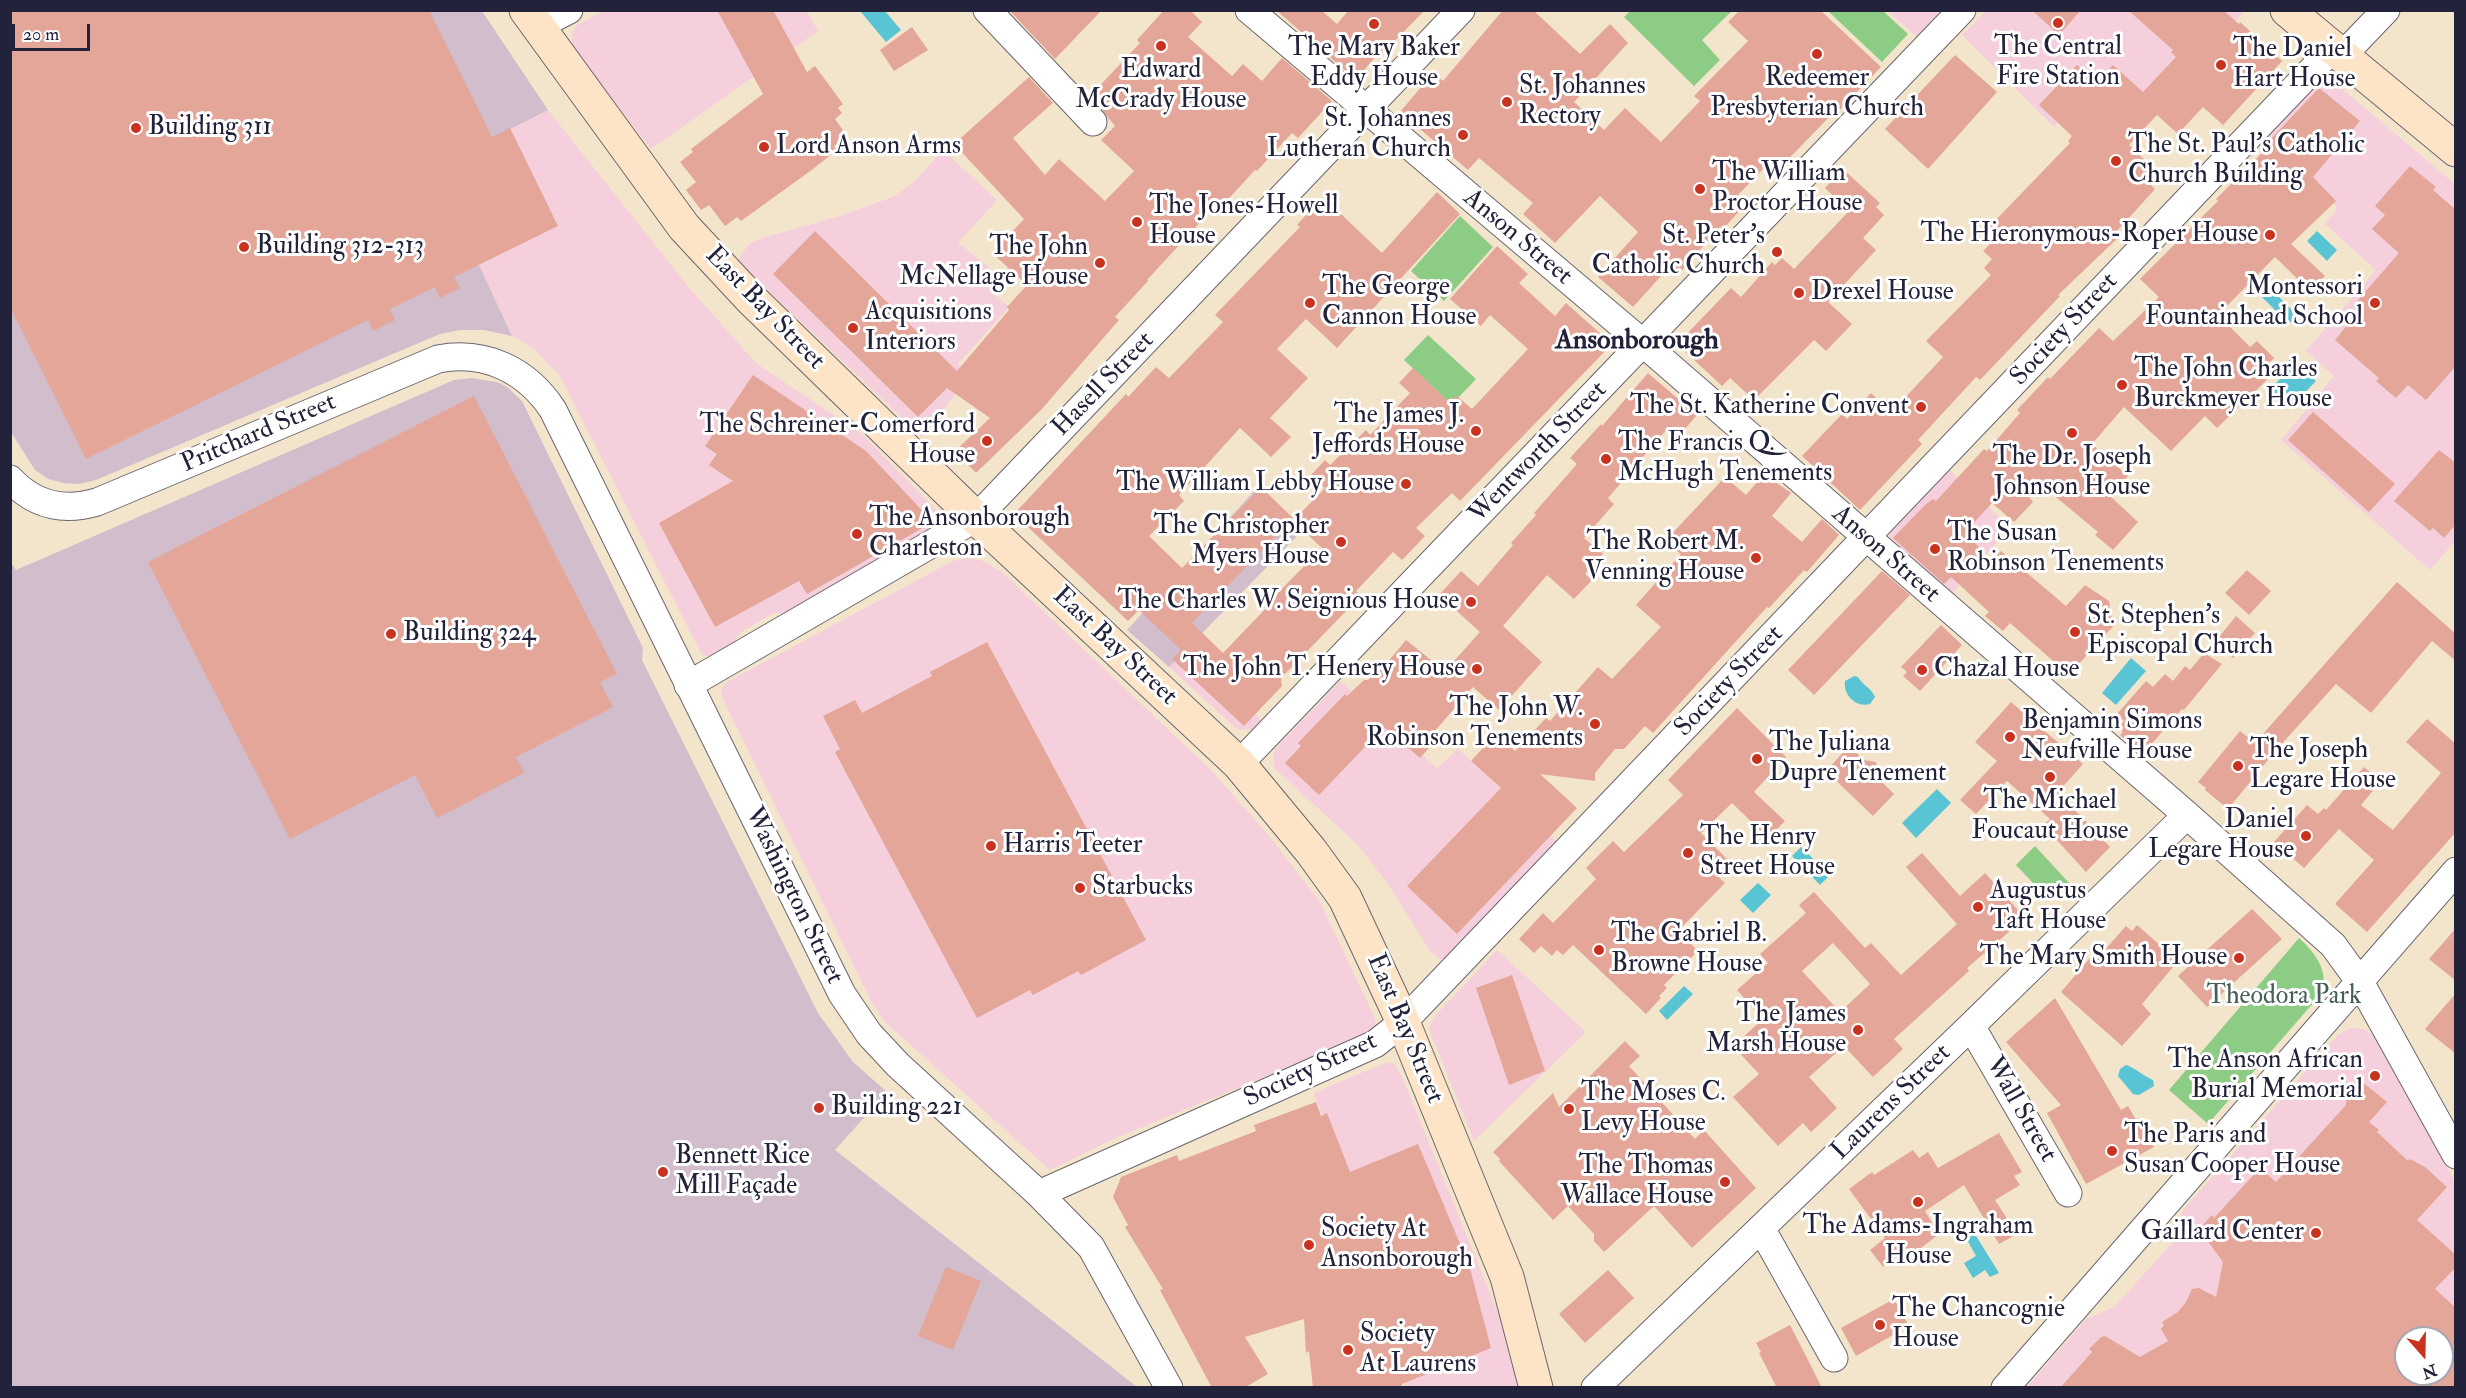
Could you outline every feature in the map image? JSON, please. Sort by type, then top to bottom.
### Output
[{"type":"street","points":[[532,18],[569,10]]},
{"type":"street","points":[[987,10],[1093,122]]},
{"type":"street","name":"Anson Street","points":[[1249,10],[1365,111],[1644,344],[2187,815],[2333,945],[2360,982],[2456,1155]]},
{"type":"street","name":"Hasell Street","points":[[688,685],[976,518],[1461,10]]},
{"type":"street","name":"Wentworth Street","points":[[1239,764],[1962,10]]},
{"type":"street","points":[[2287,10],[2456,150]]},
{"type":"street","name":"Society Street","points":[[1039,1194],[1375,1044],[1403,1022],[2337,52],[2386,10]]},
{"type":"street","name":"East Bay Street","points":[[532,18],[684,227],[752,300],[976,518],[1239,764],[1311,851],[1345,898],[1403,1022],[1508,1278],[1536,1388]]},
{"type":"street","name":"Pritchard Street","points":[[10,479],[31,497],[58,507],[70,508],[97,502],[438,358],[455,355],[488,360]]},
{"type":"street","name":"Washington Street","points":[[488,360],[520,373],[543,395],[553,410],[842,994],[869,1035],[898,1065],[1039,1194],[1091,1247],[1169,1388]]},
{"type":"street","name":"Laurens Street","points":[[1594,1388],[2187,815]]},
{"type":"street","points":[[2005,1388],[2456,870]]},
{"type":"street","name":"Wall Street","points":[[1971,1026],[2068,1193]]},
{"type":"street","points":[[1761,1228],[1834,1358]]},
{"type":"shaded area","points":[[605,10],[807,11],[818,31],[651,149],[572,47],[572,34],[577,25]]},
{"type":"shaded area","points":[[10,11],[482,11],[548,110],[434,168],[512,336],[484,330],[460,330],[440,334],[96,480],[79,484],[48,479],[35,470],[11,432]]},
{"type":"shaded area","points":[[1888,11],[1942,11],[1917,37]]},
{"type":"shaded area","points":[[1986,11],[2245,11],[2133,128],[2089,88],[2054,127],[1962,35]]},
{"type":"shaded area","points":[[2325,80],[2335,83],[2455,184],[2455,541],[2430,570],[2281,440],[2334,376],[2306,351],[2376,270],[2325,224],[2338,208],[2264,139],[2317,84]]},
{"type":"shaded area","points":[[548,110],[691,290],[756,363],[863,435],[942,516],[944,523],[790,614],[774,613],[741,632],[731,646],[710,656],[702,655],[560,376],[533,348],[512,336],[434,168]]},
{"type":"shaded area","points":[[943,150],[997,200],[958,243],[989,267],[979,280],[1009,307],[958,364],[970,376],[922,437],[737,261],[749,244],[759,239],[843,215],[895,196],[916,180]]},
{"type":"shaded area","points":[[472,378],[497,382],[507,387],[522,401],[643,648],[642,660],[818,1013],[853,1062],[887,1092],[835,1150],[1137,1387],[11,1387],[10,561],[16,570],[454,380]]},
{"type":"shaded area","points":[[1949,469],[2010,527],[1949,597],[1891,542],[1890,531]]},
{"type":"shaded area","points":[[1257,488],[1303,530],[1169,667],[1127,630]]},
{"type":"shaded area","points":[[967,558],[983,561],[1002,572],[1212,771],[1270,837],[1320,902],[1374,1016],[1376,1023],[1368,1033],[1113,1139],[1050,1170],[884,1021],[871,1001],[723,699],[721,689],[727,682],[953,561]]},
{"type":"shaded area","points":[[1189,646],[1263,722],[1256,729],[1238,730],[1169,667]]},
{"type":"shaded area","points":[[1340,681],[1437,768],[1458,749],[1559,843],[1450,958],[1440,959],[1430,951],[1388,884],[1357,844],[1275,769],[1273,759],[1275,749]]},
{"type":"shaded area","points":[[1497,950],[1586,1032],[1474,1141],[1429,1029],[1435,1016]]},
{"type":"shaded area","name":"Gaillard Center","points":[[2350,1028],[2363,1029],[2375,1036],[2455,1182],[2455,1387],[2026,1388],[2086,1319],[2114,1307],[2175,1240],[2183,1210],[2338,1035]]},
{"type":"shaded area","points":[[1388,1062],[1395,1064],[1404,1081],[1500,1318],[1521,1387],[1405,1387],[1373,1231],[1313,1093]]},
{"type":"green space","points":[[1630,11],[1732,11],[1702,40],[1720,60],[1694,86],[1624,17]]},
{"type":"green space","points":[[1828,11],[1883,11],[1908,34],[1882,62]]},
{"type":"green space","points":[[1460,216],[1493,247],[1444,301],[1411,271]]},
{"type":"green space","points":[[1428,335],[1476,379],[1458,398],[1453,400],[1451,398],[1448,401],[1404,360]]},
{"type":"green space","points":[[2035,846],[2070,884],[2050,901],[2016,865]]},
{"type":"green space","name":"Theodora Park","points":[[2299,938],[2315,956],[2322,970],[2324,978],[2321,994],[2208,1124],[2169,1090]]},
{"type":"water","points":[[860,11],[885,11],[901,30],[886,42]]},
{"type":"water","points":[[2317,231],[2337,250],[2327,261],[2307,241]]},
{"type":"water","points":[[2264,282],[2297,315],[2289,324],[2256,291]]},
{"type":"water","points":[[2291,358],[2316,381],[2290,408],[2270,389],[2287,372],[2283,367]]},
{"type":"water","points":[[2131,658],[2146,671],[2116,705],[2102,693]]},
{"type":"water","points":[[1854,676],[1858,677],[1875,697],[1870,704],[1855,702],[1848,695],[1845,681]]},
{"type":"water","points":[[1937,789],[1951,803],[1916,838],[1902,823]]},
{"type":"water","points":[[1801,847],[1830,875],[1820,885],[1792,856]]},
{"type":"water","points":[[1758,883],[1771,895],[1753,913],[1740,900]]},
{"type":"water","points":[[1684,986],[1693,994],[1667,1020],[1659,1011]]},
{"type":"water","points":[[2126,1065],[2153,1080],[2154,1086],[2139,1095],[2133,1094],[2118,1076],[2120,1069]]},
{"type":"water","points":[[1973,1231],[1999,1273],[1990,1277],[1985,1270],[1973,1278],[1964,1263],[1976,1256],[1965,1236]]},
{"type":"building","name":"Building 312-313","points":[[10,10],[429,10],[492,137],[510,128],[558,226],[454,277],[460,288],[440,298],[435,287],[390,309],[395,320],[373,331],[368,320],[86,459],[10,307]]},
{"type":"building","name":"Lord Anson Arms","points":[[717,10],[773,10],[807,72],[815,66],[843,104],[838,108],[842,113],[835,119],[847,136],[834,146],[837,150],[813,169],[741,221],[737,217],[725,226],[709,205],[701,210],[686,190],[696,182],[680,162],[693,152],[691,149],[763,94]]},
{"type":"building","points":[[1009,10],[1102,10],[1055,59]]},
{"type":"building","points":[[1164,10],[1190,10],[1202,22],[1188,37],[1232,76],[1243,64],[1262,81],[1282,58],[1332,101],[1298,138],[1292,133],[1219,209],[1215,206],[1115,317],[1119,320],[1041,410],[976,473],[955,451],[990,418],[947,388],[918,417],[773,274],[815,231],[957,371],[1009,310],[1007,307],[1027,285],[992,253],[1024,219],[954,144],[1029,77],[1053,103],[1013,138],[1045,175],[1059,159],[1105,201],[1134,171],[1101,140],[1115,126],[1090,96],[1140,43],[1137,40]]},
{"type":"building","points":[[1276,10],[1321,10],[1337,24],[1349,10],[1425,10],[1384,52],[1381,50],[1356,80]]},
{"type":"building","points":[[1503,10],[1533,10],[1580,54],[1610,24],[1628,43],[1574,102],[1604,130],[1625,108],[1661,142],[1700,101],[1694,96],[1748,41],[1728,22],[1740,10],[1820,10],[1881,67],[1774,174],[1766,166],[1735,198],[1744,206],[1723,229],[1720,227],[1680,273],[1671,265],[1633,307],[1598,277],[1638,232],[1600,196],[1555,243],[1523,214],[1533,203],[1479,158],[1468,170],[1400,112],[1433,73],[1443,81]]},
{"type":"building","name":"The Central Fire Station","points":[[2032,10],[2081,10],[2059,35]]},
{"type":"building","points":[[2128,10],[2223,10],[2239,24],[2240,22],[2282,61],[2223,125],[2203,107],[2178,134],[2157,115],[2129,145],[2155,170],[2146,180],[2155,189],[2117,231],[2121,235],[2058,295],[2060,296],[1980,380],[1976,377],[1918,440],[1922,444],[1860,510],[1802,456],[1842,414],[1847,419],[1871,393],[1890,411],[1943,357],[1926,341],[1991,275],[1984,268],[1992,259],[1983,251],[1998,236],[1989,227],[2070,143],[2068,141],[2072,136],[2039,105],[2077,65],[2085,72],[2090,67],[2101,77],[2113,65],[2143,92],[2176,57],[2171,52],[2173,50]]},
{"type":"building","points":[[912,27],[928,50],[894,71],[880,50]]},
{"type":"building","points":[[1955,55],[1997,92],[1928,169],[1885,129]]},
{"type":"building","points":[[2319,88],[2360,121],[2313,177],[2336,201],[2291,244],[2325,276],[2310,291],[2275,257],[2218,315],[2250,347],[2257,341],[2274,358],[2267,365],[2275,372],[2217,428],[2205,416],[2171,451],[2124,407],[2092,444],[2128,476],[2110,496],[2138,522],[2113,550],[2095,535],[2098,532],[2033,478],[2022,488],[2033,502],[2014,522],[1992,503],[1966,531],[1990,562],[2001,551],[2066,606],[2085,585],[2109,601],[2111,616],[2117,622],[2069,675],[2010,623],[2003,631],[1985,616],[1989,612],[1951,577],[1944,584],[1893,538],[1925,505],[1933,499],[1936,501],[1984,449],[1987,451],[2020,413],[2017,410],[2099,328],[2113,341],[2159,297],[2140,279],[2218,201],[2216,199],[2258,157],[2270,144],[2268,142]]},
{"type":"building","points":[[2410,166],[2436,187],[2433,190],[2456,210],[2456,366],[2426,400],[2408,385],[2396,398],[2376,381],[2379,378],[2335,340],[2359,311],[2353,306],[2399,253],[2372,229],[2385,215],[2375,206]]},
{"type":"building","points":[[1843,169],[1880,203],[1876,207],[1884,215],[1863,238],[1876,250],[1828,302],[1852,324],[1826,351],[1814,340],[1754,400],[1730,378],[1722,386],[1677,344],[1731,288],[1741,297],[1772,262],[1775,265],[1782,258],[1794,269],[1849,211],[1825,188]]},
{"type":"building","points":[[1437,192],[1460,214],[1337,348],[1306,319],[1277,349],[1308,378],[1270,418],[1291,437],[1271,457],[1240,428],[1179,495],[1184,501],[1149,536],[1182,568],[1261,487],[1293,518],[1192,623],[1223,653],[1322,548],[1293,521],[1325,488],[1311,475],[1325,460],[1330,465],[1366,430],[1370,435],[1410,393],[1399,383],[1413,368],[1448,401],[1457,396],[1472,409],[1528,349],[1490,315],[1481,326],[1450,299],[1497,246],[1528,274],[1519,283],[1555,316],[1566,303],[1612,344],[1460,501],[1452,493],[1416,528],[1425,536],[1402,560],[1393,552],[1356,591],[1360,595],[1354,603],[1281,678],[1282,686],[1244,726],[1172,659],[1181,650],[1139,610],[1128,621],[1014,514],[1126,394],[1128,397],[1156,367],[1169,378],[1223,322],[1215,315],[1300,227],[1297,225],[1324,198],[1382,253]]},
{"type":"building","points":[[1648,373],[1697,415],[1677,438],[1667,429],[1608,498],[1614,504],[1584,538],[1603,554],[1585,574],[1592,580],[1574,599],[1547,575],[1503,626],[1542,662],[1499,710],[1473,687],[1434,732],[1439,737],[1420,758],[1384,727],[1319,795],[1285,763],[1301,746],[1298,743],[1345,694],[1347,696],[1364,680],[1368,680],[1373,675],[1375,677],[1406,640],[1445,671],[1480,632],[1439,595],[1461,571],[1478,586],[1513,545],[1511,543],[1536,515],[1534,513],[1577,464],[1570,458],[1601,424],[1602,426]]},
{"type":"building","points":[[753,375],[866,451],[933,522],[807,594],[799,581],[715,627],[659,523],[733,481],[709,465],[717,454],[705,446]]},
{"type":"building","name":"Building 324","points":[[474,396],[617,674],[600,682],[613,707],[516,757],[524,773],[437,818],[415,775],[290,839],[148,562]]},
{"type":"building","points":[[2313,412],[2395,484],[2369,512],[2288,440]]},
{"type":"building","points":[[2439,450],[2456,463],[2456,524],[2444,538],[2433,528],[2430,531],[2394,501]]},
{"type":"building","points":[[1764,474],[1791,493],[1772,516],[1802,542],[1822,519],[1839,535],[1807,572],[1804,570],[1769,608],[1767,607],[1653,733],[1645,726],[1624,749],[1615,749],[1595,773],[1595,781],[1540,774],[1577,808],[1457,934],[1407,886],[1501,788],[1471,761],[1496,734],[1515,751],[1546,718],[1550,721],[1598,667],[1612,679],[1661,627],[1636,605],[1681,554],[1665,541],[1725,477],[1746,495]]},
{"type":"building","points":[[2247,570],[2271,591],[2249,615],[2225,593]]},
{"type":"building","points":[[1882,571],[1910,595],[1814,695],[1788,670]]},
{"type":"building","points":[[2397,582],[2456,634],[2456,661],[2432,641],[2371,713],[2336,684],[2277,749],[2228,809],[2205,790],[2206,788],[2198,782],[2240,731],[2255,743]]},
{"type":"building","points":[[2236,616],[2255,633],[2233,658],[2215,642]]},
{"type":"building","name":"Chazal House","points":[[1941,625],[1962,645],[1920,691],[1903,676],[1907,672],[1901,667]]},
{"type":"building","name":"Harris Teeter","points":[[987,642],[1146,940],[1081,975],[1078,971],[1033,995],[1030,990],[977,1018],[835,752],[840,749],[823,716],[855,700],[862,713],[932,676],[930,672]]},
{"type":"building","points":[[2204,653],[2222,664],[2184,710],[2182,709],[2142,755],[2120,735],[2123,732],[2118,728],[2124,721],[2117,714],[2146,681],[2153,687],[2165,674],[2173,681],[2185,666],[2190,670]]},
{"type":"building","points":[[2011,702],[2083,764],[2058,792],[2110,847],[2086,872],[2043,825],[2050,819],[2007,781],[1976,814],[1960,800],[1997,761],[1975,742]]},
{"type":"building","points":[[1737,708],[1786,757],[1754,792],[1785,821],[1768,838],[1732,803],[1701,833],[1727,859],[1714,873],[1725,883],[1678,931],[1698,951],[1664,985],[1667,988],[1659,996],[1661,998],[1646,1014],[1573,945],[1563,955],[1557,950],[1552,956],[1541,946],[1534,953],[1519,939],[1543,913],[1553,923],[1596,879],[1586,868],[1613,841],[1624,852],[1683,795],[1668,780]]},
{"type":"building","points":[[2427,719],[2456,744],[2456,832],[2367,932],[2335,904],[2374,860],[2339,829],[2304,868],[2274,842],[2307,805],[2318,814],[2324,808],[2326,810],[2364,767],[2381,781],[2361,805],[2393,830],[2441,773],[2406,742]]},
{"type":"building","points":[[1849,746],[1864,760],[1876,762],[1878,774],[1883,779],[1881,781],[1894,794],[1873,816],[1826,771]]},
{"type":"building","points":[[1922,853],[1960,896],[1985,873],[2025,918],[1967,968],[1969,971],[1894,1039],[1903,1049],[1873,1077],[1844,1046],[1809,1077],[1837,1108],[1811,1132],[1803,1123],[1778,1146],[1733,1097],[1759,1074],[1733,1046],[1763,1019],[1737,990],[1768,963],[1760,954],[1806,913],[1799,905],[1814,892],[1865,948],[1871,943],[1901,975],[1957,924],[1906,867]],"holes":[[[1833,943],[1870,984],[1840,1012],[1802,971]]]},
{"type":"building","name":"The Mary Smith House","points":[[2252,909],[2282,939],[2207,1007],[2178,976]]},
{"type":"building","points":[[2137,925],[2178,961],[2142,1004],[2151,1014],[2122,1046],[2061,992],[2090,958],[2094,962],[2126,926],[2132,931]]},
{"type":"building","points":[[2456,928],[2456,981],[2429,959]]},
{"type":"building","points":[[1512,975],[1545,1071],[1509,1085],[1476,988]]},
{"type":"building","points":[[2456,993],[2456,1054],[2425,1029]]},
{"type":"building","points":[[2055,998],[2121,1110],[2128,1106],[2136,1120],[2138,1118],[2154,1147],[2086,1184],[2047,1113],[2061,1105],[2006,1042]]},
{"type":"building","points":[[1625,1041],[1640,1056],[1629,1066],[1695,1139],[1704,1130],[1756,1188],[1692,1248],[1654,1206],[1604,1252],[1594,1241],[1594,1234],[1568,1206],[1553,1220],[1493,1152],[1553,1093],[1559,1107]]},
{"type":"building","name":"Gaillard Center","points":[[2361,1081],[2387,1102],[2369,1122],[2379,1130],[2377,1132],[2408,1161],[2410,1159],[2425,1167],[2447,1187],[2417,1220],[2456,1255],[2456,1267],[2435,1289],[2456,1308],[2456,1388],[2060,1388],[2092,1352],[2089,1349],[2101,1337],[2105,1336],[2140,1357],[2168,1341],[2161,1329],[2164,1325],[2162,1322],[2178,1312],[2192,1289],[2199,1288],[2216,1297],[2223,1262],[2199,1229],[2212,1215],[2214,1218],[2260,1168],[2276,1182],[2346,1105],[2347,1096]]},
{"type":"building","points":[[1316,1102],[1321,1116],[1327,1113],[1350,1172],[1418,1144],[1469,1265],[1491,1348],[1402,1384],[1402,1388],[1313,1388],[1309,1351],[1306,1353],[1304,1319],[1245,1337],[1268,1374],[1244,1388],[1212,1388],[1160,1290],[1163,1289],[1125,1227],[1128,1225],[1113,1197],[1121,1177],[1177,1155],[1179,1161],[1256,1131],[1254,1125]]},
{"type":"building","points":[[1999,1133],[2022,1172],[2014,1176],[2020,1185],[1995,1200],[2017,1234],[1999,1244],[1964,1185],[1925,1211],[1939,1234],[1912,1255],[1907,1248],[1883,1267],[1870,1250],[1885,1238],[1849,1189],[1872,1172],[1874,1175],[1913,1150],[1919,1158],[1928,1152],[1938,1168]]},
{"type":"building","points":[[946,1267],[981,1281],[953,1350],[918,1336]]},
{"type":"building","points":[[1608,1270],[1634,1298],[1585,1343],[1559,1314]]},
{"type":"building","name":"The Chancognie House","points":[[1894,1299],[1909,1326],[1856,1356],[1841,1328]]},
{"type":"building","points":[[1790,1325],[1822,1388],[1777,1388],[1759,1353],[1761,1352],[1756,1343]]},
{"type":"place","name":"The Central Fire Station","points":[[2058,23]]},
{"type":"place","name":"The Mary Baker Eddy House","points":[[1374,24]]},
{"type":"place","name":"Edward McCrady House","points":[[1161,46]]},
{"type":"place","name":"Redeemer Presbyterian Church","points":[[1817,54]]},
{"type":"place","name":"The Daniel Hart House","points":[[2221,65]]},
{"type":"place","name":"St. Johannes Rectory","points":[[1507,102]]},
{"type":"place","name":"Building 311","points":[[136,128]]},
{"type":"place","name":"St. Johannes Lutheran Church","points":[[1463,135]]},
{"type":"place","name":"Lord Anson Arms","points":[[764,147]]},
{"type":"place","name":"The St. Paul's Catholic Church Building","points":[[2116,161]]},
{"type":"place","name":"The William Proctor House","points":[[1700,189]]},
{"type":"place","name":"The Jones-Howell House","points":[[1137,222]]},
{"type":"place","name":"The Hieronymous-Roper House","points":[[2270,235]]},
{"type":"place","name":"Building 312-313","points":[[244,247]]},
{"type":"place","name":"St. Peter's Catholic Church","points":[[1777,252]]},
{"type":"place","name":"The John McNellage House","points":[[1100,263]]},
{"type":"place","name":"Drexel House","points":[[1799,293]]},
{"type":"place","name":"The George Cannon House","points":[[1310,303]]},
{"type":"place","name":"Montessori Fountainhead School","points":[[2375,303]]},
{"type":"place","name":"Acquisitions Interiors","points":[[853,328]]},
{"type":"place","name":"The John Charles Burckmeyer House","points":[[2122,385]]},
{"type":"place","name":"The St. Katherine Convent","points":[[1921,407]]},
{"type":"place","name":"The James J. Jeffords House","points":[[1476,431]]},
{"type":"place","name":"The Dr. Joseph Johnson House","points":[[2072,433]]},
{"type":"place","name":"The Schreiner-Comerford House","points":[[987,441]]},
{"type":"place","name":"The Francis Q. McHugh Tenements","points":[[1606,459]]},
{"type":"place","name":"The William Lebby House","points":[[1406,484]]},
{"type":"place","name":"The Ansonborough Charleston","points":[[857,534]]},
{"type":"place","name":"The Christopher Myers House","points":[[1341,542]]},
{"type":"place","name":"The Susan Robinson Tenements","points":[[1935,549]]},
{"type":"place","name":"The Robert M. Venning House","points":[[1756,558]]},
{"type":"place","name":"The Charles W. Seignious House","points":[[1471,602]]},
{"type":"place","name":"St. Stephen's Episcopal Church","points":[[2075,632]]},
{"type":"place","name":"Building 324","points":[[391,634]]},
{"type":"place","name":"The John T. Henery House","points":[[1477,669]]},
{"type":"place","name":"Chazal House","points":[[1922,670]]},
{"type":"place","name":"The John W. Robinson Tenements","points":[[1595,724]]},
{"type":"place","name":"Benjamin Simons Neufville House","points":[[2010,737]]},
{"type":"place","name":"The Juliana Dupre Tenement","points":[[1757,759]]},
{"type":"place","name":"The Joseph Legare House","points":[[2238,766]]},
{"type":"place","name":"The Michael Foucaut House","points":[[2050,777]]},
{"type":"place","name":"Daniel Legare House","points":[[2306,836]]},
{"type":"place","name":"Harris Teeter","points":[[991,846]]},
{"type":"place","name":"The Henry Street House","points":[[1688,853]]},
{"type":"place","name":"Starbucks","points":[[1080,888]]},
{"type":"place","name":"Augustus Taft House","points":[[1978,907]]},
{"type":"place","name":"The Gabriel B. Browne House","points":[[1599,950]]},
{"type":"place","name":"The Mary Smith House","points":[[2239,958]]},
{"type":"place","name":"The James Marsh House","points":[[1858,1030]]},
{"type":"place","name":"The Anson African Burial Memorial","points":[[2375,1076]]},
{"type":"place","name":"Building 221","points":[[819,1108]]},
{"type":"place","name":"The Moses C. Levy House","points":[[1569,1109]]},
{"type":"place","name":"The Paris and Susan Cooper House","points":[[2112,1151]]},
{"type":"place","name":"Bennett Rice Mill Façade","points":[[663,1172]]},
{"type":"place","name":"The Thomas Wallace House","points":[[1725,1182]]},
{"type":"place","name":"The Adams-Ingraham House","points":[[1918,1202]]},
{"type":"place","name":"Gaillard Center","points":[[2316,1233]]},
{"type":"place","name":"Society At Ansonborough","points":[[1309,1245]]},
{"type":"place","name":"The Chancognie House","points":[[1880,1325]]},
{"type":"place","name":"Society At Laurens","points":[[1348,1350]]},
{"type":"district","name":"Ansonborough","points":[[1637,342]]}]
